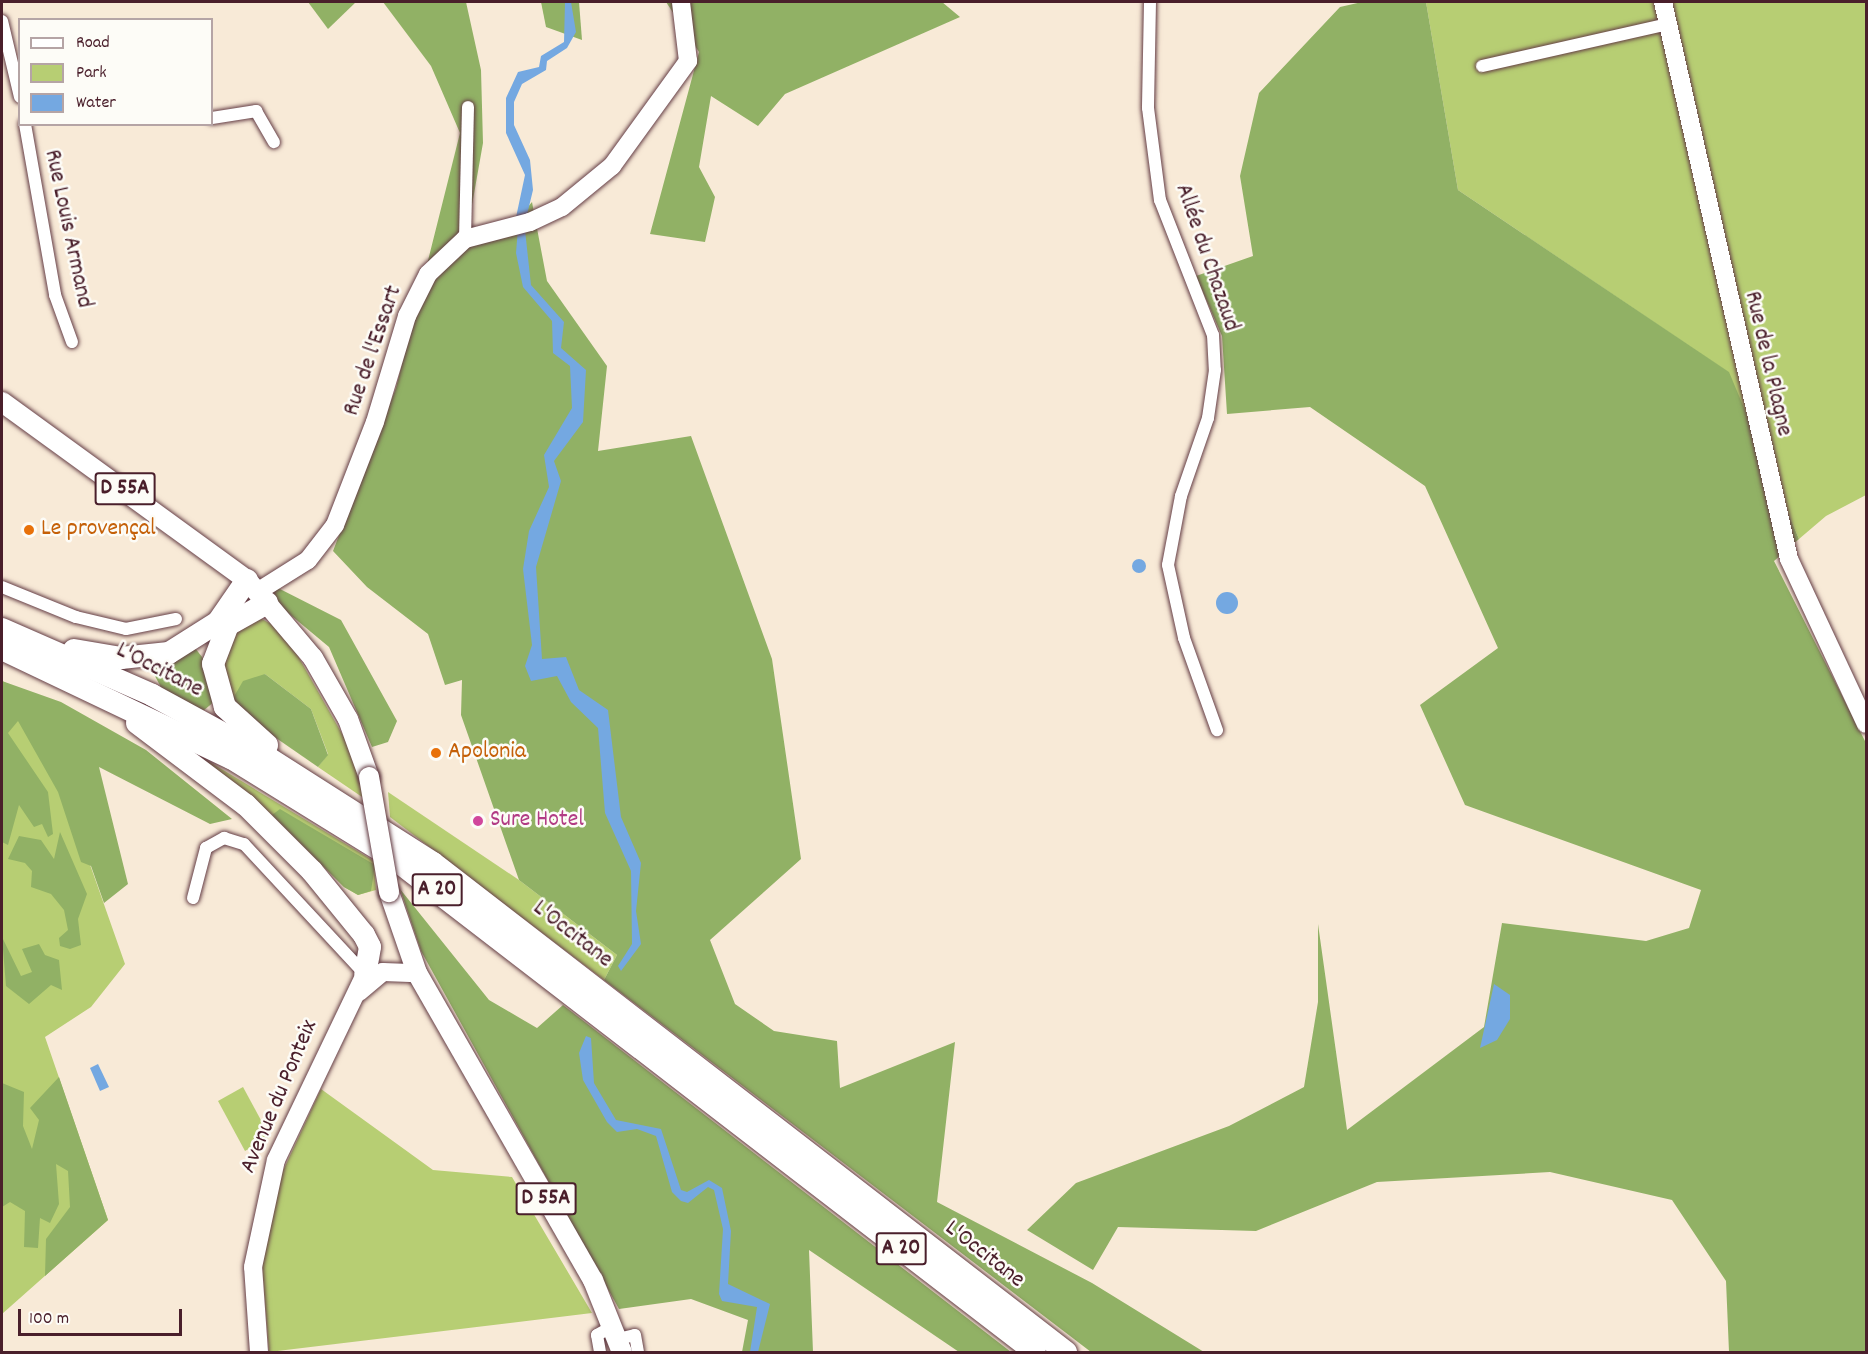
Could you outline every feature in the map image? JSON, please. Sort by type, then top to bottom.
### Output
[{"type":"highway","points":[[38,643],[121,658],[169,653],[218,622],[257,592]]},
{"type":"highway","points":[[257,592],[224,631],[213,664],[216,686],[235,718],[316,786]]},
{"type":"highway","name":"L'Occitane","points":[[2,629],[152,695],[316,786],[498,911],[1066,1353]]},
{"type":"highway","name":"L'Occitane","points":[[2,649],[76,682],[231,758],[396,860],[1035,1353]]},
{"type":"highway","points":[[76,682],[230,792],[312,871],[364,935],[370,953],[365,974]]},
{"type":"main road","name":"D 55A","points":[[2,402],[257,592],[334,691],[369,777],[393,907],[417,973],[593,1280],[612,1337]]},
{"type":"street","name":"Rue de l'Essart","points":[[257,592],[308,560],[335,525],[375,422],[406,316],[428,274],[465,239],[522,224],[562,207],[612,166],[670,90],[688,61],[681,2]]},
{"type":"street","name":"Allée du Chazaud","points":[[1150,2],[1148,108],[1160,200],[1213,335],[1215,370],[1208,418],[1181,496],[1168,565],[1184,638],[1217,730]]},
{"type":"street","name":"Rue de la Plagne","points":[[1663,2],[1789,559],[1866,724]]},
{"type":"street","points":[[2,21],[18,78]]},
{"type":"street","points":[[1482,66],[1668,24]]},
{"type":"street","points":[[465,239],[468,107]]},
{"type":"street","points":[[213,118],[256,111],[274,142]]},
{"type":"street","name":"Rue Louis Armand","points":[[24,126],[55,295],[72,342]]},
{"type":"street","points":[[2,587],[119,628],[142,629],[176,619]]},
{"type":"street","points":[[193,898],[206,848],[224,838],[244,844],[365,974]]},
{"type":"street","points":[[348,1004],[383,972],[417,973]]},
{"type":"street","name":"Avenue du Ponteix","points":[[259,1353],[252,1286],[260,1216],[276,1160],[348,1004],[365,974]]},
{"type":"street","points":[[600,1353],[612,1337],[645,1326]]},
{"type":"street","points":[[612,1337],[638,1353]]},
{"type":"green space","points":[[308,2],[356,2],[328,29]]},
{"type":"green space","points":[[383,2],[466,2],[481,70],[483,143],[469,222],[483,240],[505,234],[532,202],[547,281],[607,366],[598,451],[691,436],[772,659],[801,859],[710,940],[735,1004],[774,1031],[837,1041],[840,1088],[955,1042],[937,1202],[1092,1283],[1204,1352],[1091,1352],[604,980],[617,955],[519,880],[461,715],[462,680],[445,685],[428,634],[367,587],[333,551],[396,388],[460,133],[431,66]]},
{"type":"green space","points":[[541,2],[579,2],[582,40],[546,27]]},
{"type":"green space","points":[[666,2],[942,2],[960,17],[785,94],[758,126],[711,96],[699,167],[715,197],[705,242],[650,234],[699,52]]},
{"type":"green space","points":[[1362,2],[1426,2],[1458,190],[1729,372],[1799,539],[1774,561],[1866,743],[1866,1352],[1729,1352],[1726,1281],[1672,1200],[1550,1172],[1377,1182],[1256,1231],[1118,1227],[1093,1270],[1027,1230],[1076,1183],[1229,1126],[1304,1087],[1318,1002],[1318,924],[1347,1130],[1484,1027],[1502,923],[1646,941],[1689,928],[1701,890],[1465,805],[1420,705],[1498,648],[1425,486],[1310,407],[1227,414],[1222,336],[1196,276],[1253,256],[1240,176],[1259,93],[1340,7]]},
{"type":"green space","points":[[1426,2],[1866,2],[1866,495],[1826,516],[1799,539],[1728,372],[1458,190]]},
{"type":"green space","points":[[276,587],[341,620],[397,721],[388,742],[372,747],[329,647],[269,597]]},
{"type":"green space","points":[[258,617],[275,626],[298,656],[354,755],[365,799],[318,767],[328,754],[311,709],[265,674],[232,700],[220,660],[223,642]]},
{"type":"green space","points":[[195,648],[206,662],[215,701],[203,711],[163,691],[149,665]]},
{"type":"green space","points":[[265,674],[311,709],[328,755],[318,767],[240,713],[232,700],[243,681]]},
{"type":"green space","points":[[2,681],[30,694],[125,964],[91,1007],[45,1037],[108,1220],[2,1314]]},
{"type":"green space","points":[[2,681],[61,702],[146,750],[232,819],[210,824],[99,767],[128,884],[104,903],[91,866],[81,862],[58,792],[18,721],[8,733],[48,792],[53,834],[48,837],[42,824],[34,827],[19,805],[8,845],[2,842]]},
{"type":"green space","points":[[175,741],[374,861],[376,890],[358,895],[344,887],[272,815]]},
{"type":"green space","points":[[388,792],[519,880],[617,955],[604,980],[390,817]]},
{"type":"green space","points":[[280,809],[375,865],[371,891],[358,895],[344,887],[272,815]]},
{"type":"green space","points":[[60,832],[87,894],[78,919],[81,945],[70,949],[60,946],[59,938],[68,930],[64,910],[51,894],[31,887],[32,871],[25,863],[8,859],[19,836],[41,840],[54,859]]},
{"type":"green space","points":[[400,889],[489,1000],[537,1028],[563,1005],[1011,1352],[959,1352],[809,1250],[813,1352],[742,1352],[748,1320],[691,1299],[619,1309],[421,951]]},
{"type":"green space","points":[[2,937],[21,976],[32,972],[22,949],[39,944],[45,955],[59,960],[62,990],[51,985],[29,1004],[6,986]]},
{"type":"green space","points":[[59,1077],[108,1220],[45,1276],[46,1239],[70,1207],[68,1171],[56,1164],[59,1204],[50,1223],[40,1218],[38,1248],[24,1247],[25,1211],[10,1202],[2,1207],[2,1083],[24,1092],[23,1126],[32,1149],[39,1120],[30,1108]]},
{"type":"green space","points":[[243,1087],[270,1137],[245,1151],[218,1101]]},
{"type":"green space","points":[[321,1089],[433,1170],[512,1177],[592,1313],[269,1352],[262,1264],[281,1175]]},
{"type":"water","points":[[565,2],[571,2],[576,32],[567,48],[547,61],[546,70],[522,84],[514,102],[514,125],[530,160],[533,190],[526,219],[515,222],[525,175],[506,133],[506,98],[518,72],[539,67],[541,56],[564,42]]},
{"type":"water","points":[[518,228],[525,230],[531,285],[564,322],[561,348],[586,370],[583,422],[554,461],[561,481],[536,567],[542,659],[566,657],[579,690],[608,710],[621,817],[641,863],[636,911],[641,944],[621,971],[618,966],[632,944],[631,871],[605,813],[598,728],[571,702],[557,676],[531,681],[525,666],[532,645],[523,569],[529,531],[549,487],[544,455],[572,408],[570,366],[553,353],[552,321],[523,287],[516,253]]},
{"type":"water","points":[[1136,559],[1142,559],[1146,566],[1142,573],[1136,573],[1132,569],[1132,563]]},
{"type":"water","points":[[1227,592],[1237,599],[1238,603],[1231,613],[1227,614],[1217,607],[1216,603],[1223,593]]},
{"type":"water","points":[[1494,984],[1510,995],[1510,1019],[1497,1040],[1480,1048]]},
{"type":"water","points":[[586,1036],[591,1038],[594,1083],[616,1120],[661,1129],[681,1190],[687,1192],[709,1180],[722,1188],[731,1231],[728,1284],[770,1304],[758,1352],[750,1352],[757,1307],[722,1301],[719,1294],[723,1229],[714,1190],[708,1187],[688,1203],[681,1201],[672,1192],[656,1136],[637,1129],[617,1132],[607,1122],[583,1080],[579,1053]]},
{"type":"water","points":[[98,1064],[109,1087],[100,1091],[90,1068]]},
{"type":"place","name":"Le provençal","points":[[29,530]]},
{"type":"place","name":"Apolonia","points":[[436,753]]},
{"type":"place","name":"Sure Hotel","points":[[478,821]]}]
